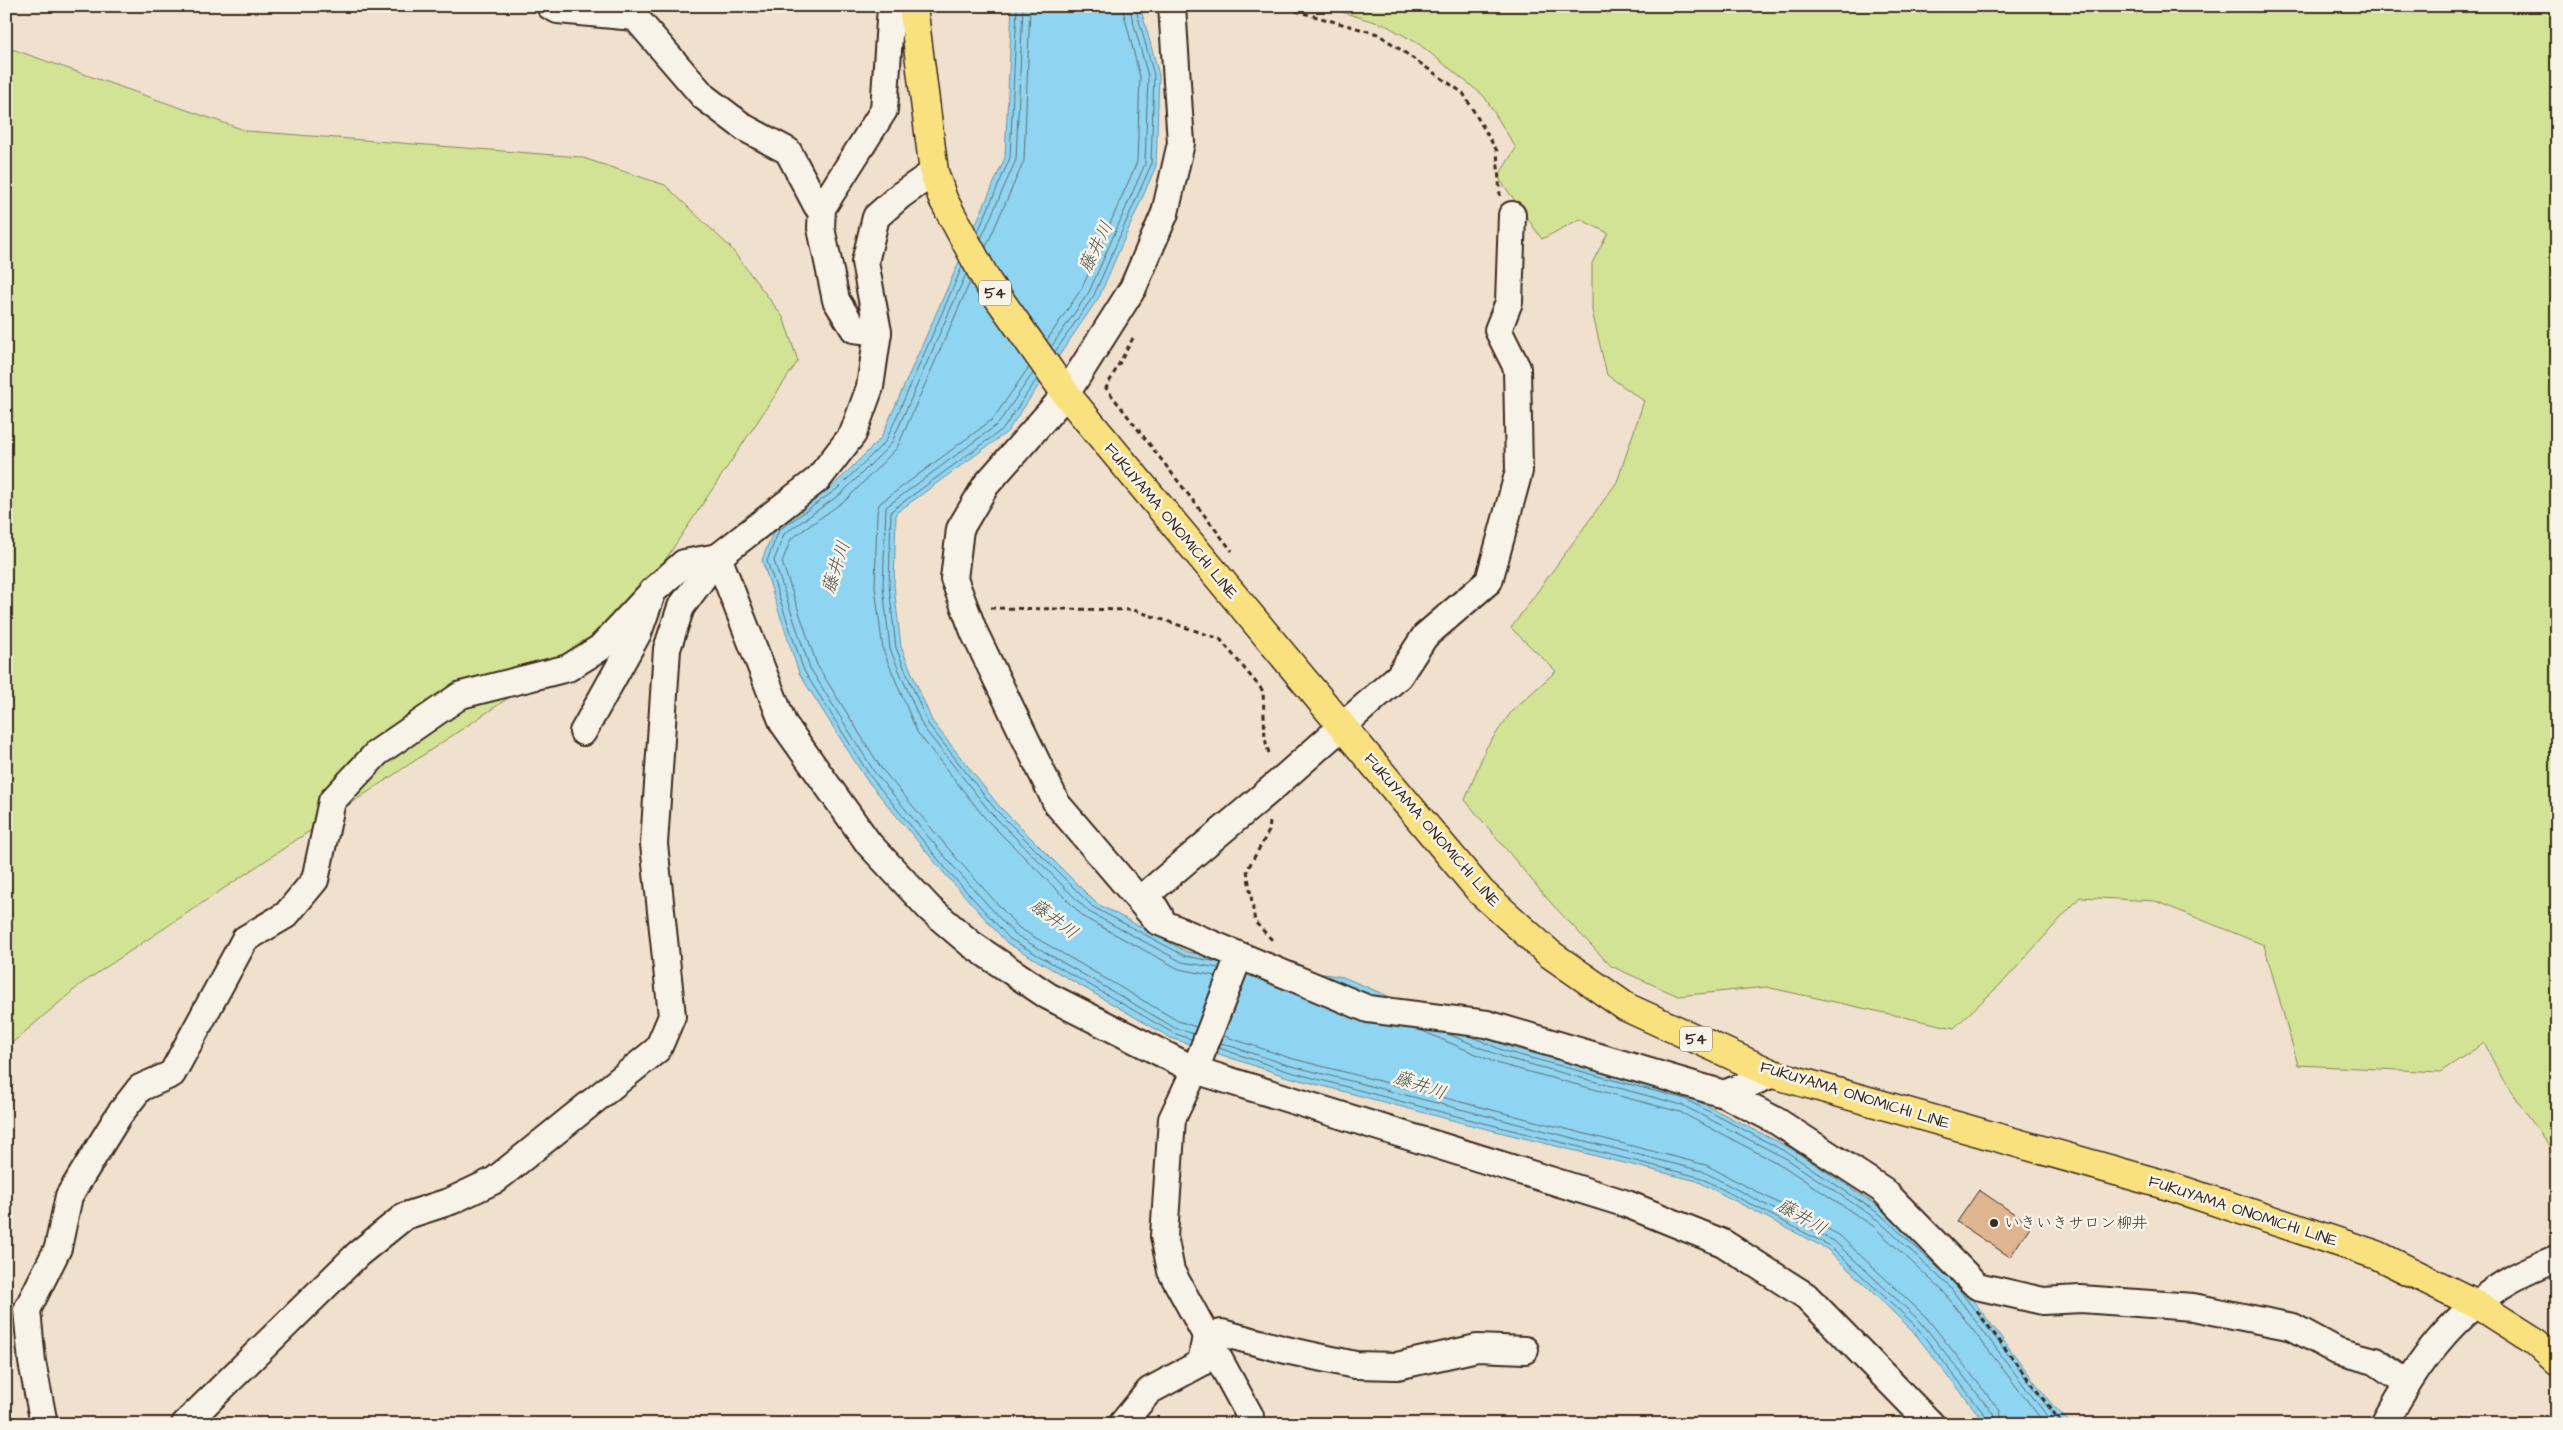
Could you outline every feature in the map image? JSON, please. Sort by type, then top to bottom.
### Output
[{"type":"main road","name":"FUKUYAMA ONOMICHI LINE","points":[[913,6],[934,172],[943,200],[988,283],[1062,388],[1481,892],[1550,954],[1626,1007],[1773,1074],[2168,1186],[2377,1255],[2476,1304],[2536,1342],[2557,1361]]},
{"type":"street","points":[[550,6],[558,10],[635,17],[704,97],[745,128],[788,151],[817,206],[822,208]]},
{"type":"street","points":[[878,332],[854,329],[836,300],[821,228],[822,208],[884,110],[890,6]]},
{"type":"street","points":[[1172,6],[1181,143],[1165,213],[1133,288],[1062,388],[986,485],[960,529],[954,579],[974,632],[1057,804],[1157,921],[1368,1009],[1487,1024],[1724,1094],[1775,1120],[1883,1190],[1977,1286],[2043,1301],[2081,1299],[2193,1308],[2293,1327],[2337,1351],[2375,1361],[2407,1382]]},
{"type":"street","points":[[185,1424],[358,1254],[405,1216],[451,1201],[495,1180],[658,1049],[672,1016],[654,844],[668,649],[681,607],[718,557],[818,479],[853,434],[870,386],[878,332],[865,262],[876,217],[900,195],[934,172]]},
{"type":"street","points":[[1157,921],[1160,914],[1147,894],[1277,784],[1399,676],[1425,636],[1489,581],[1519,472],[1517,368],[1498,330],[1509,302],[1512,215]]},
{"type":"street","points":[[44,1424],[32,1362],[27,1310],[58,1248],[69,1196],[119,1115],[140,1088],[172,1074],[245,939],[286,915],[315,880],[332,801],[376,753],[461,695],[568,668],[600,648],[653,590],[684,563],[718,557]]},
{"type":"street","points":[[718,557],[783,722],[869,844],[930,909],[971,944],[1048,996],[1195,1070],[1627,1204],[1723,1243],[1806,1296],[1931,1424]]},
{"type":"street","points":[[583,732],[638,634],[653,590]]},
{"type":"street","points":[[1240,956],[1195,1070],[1172,1119],[1164,1236],[1171,1271],[1250,1416],[1250,1424]]},
{"type":"street","points":[[1724,1094],[1773,1074]]},
{"type":"street","points":[[2384,1424],[2407,1382],[2431,1347],[2476,1304],[2512,1279],[2557,1258]]},
{"type":"street","points":[[1206,1336],[1222,1333],[1286,1350],[1355,1365],[1397,1366],[1477,1348],[1525,1350]]},
{"type":"street","points":[[1122,1424],[1149,1391],[1201,1363],[1206,1336]]},
{"type":"path","points":[[1278,6],[1378,34],[1463,93],[1497,151],[1500,197],[1512,215]]},
{"type":"path","points":[[1134,335],[1106,388],[1237,558]]},
{"type":"path","points":[[974,632],[982,608],[1077,608],[1134,610],[1220,639],[1263,690],[1265,739],[1277,784],[1268,831],[1247,870],[1255,922],[1286,955],[1286,975]]},
{"type":"path","points":[[1977,1286],[1978,1312],[2062,1424]]},
{"type":"path","points":[[2536,1424],[2557,1420]]},
{"type":"green space","points":[[1322,6],[2557,6],[2557,1157],[2504,1082],[2484,1043],[2440,1072],[2298,1065],[2264,945],[2155,901],[2080,897],[2006,979],[1954,1028],[1766,987],[1678,996],[1611,966],[1551,903],[1465,800],[1486,748],[1512,711],[1556,671],[1511,628],[1617,482],[1644,401],[1607,375],[1592,311],[1592,263],[1608,233],[1580,219],[1542,239],[1498,177],[1516,148],[1484,96],[1419,44],[1385,25]]},
{"type":"green space","points":[[6,47],[247,131],[580,157],[665,185],[730,247],[783,317],[798,361],[625,620],[81,984],[6,1048]]},
{"type":"water","name":"藤井川","points":[[1012,6],[1140,6],[1159,75],[1156,166],[1099,297],[1007,432],[896,513],[894,586],[901,647],[932,721],[999,806],[1096,903],[1187,952],[1343,977],[1506,1046],[1686,1095],[1792,1149],[1885,1211],[1957,1279],[2050,1402],[2071,1424],[1986,1424],[1912,1330],[1827,1249],[1697,1181],[1459,1122],[1285,1076],[1171,1038],[1007,943],[944,873],[866,779],[799,673],[762,560],[775,527],[834,485],[881,438],[1005,158]]},
{"type":"building","name":"いきいきサロン柳井","points":[[1979,1190],[2031,1225],[2010,1257],[1957,1222]]},
{"type":"place","name":"いきいきサロン柳井","points":[[1994,1223]]}]
